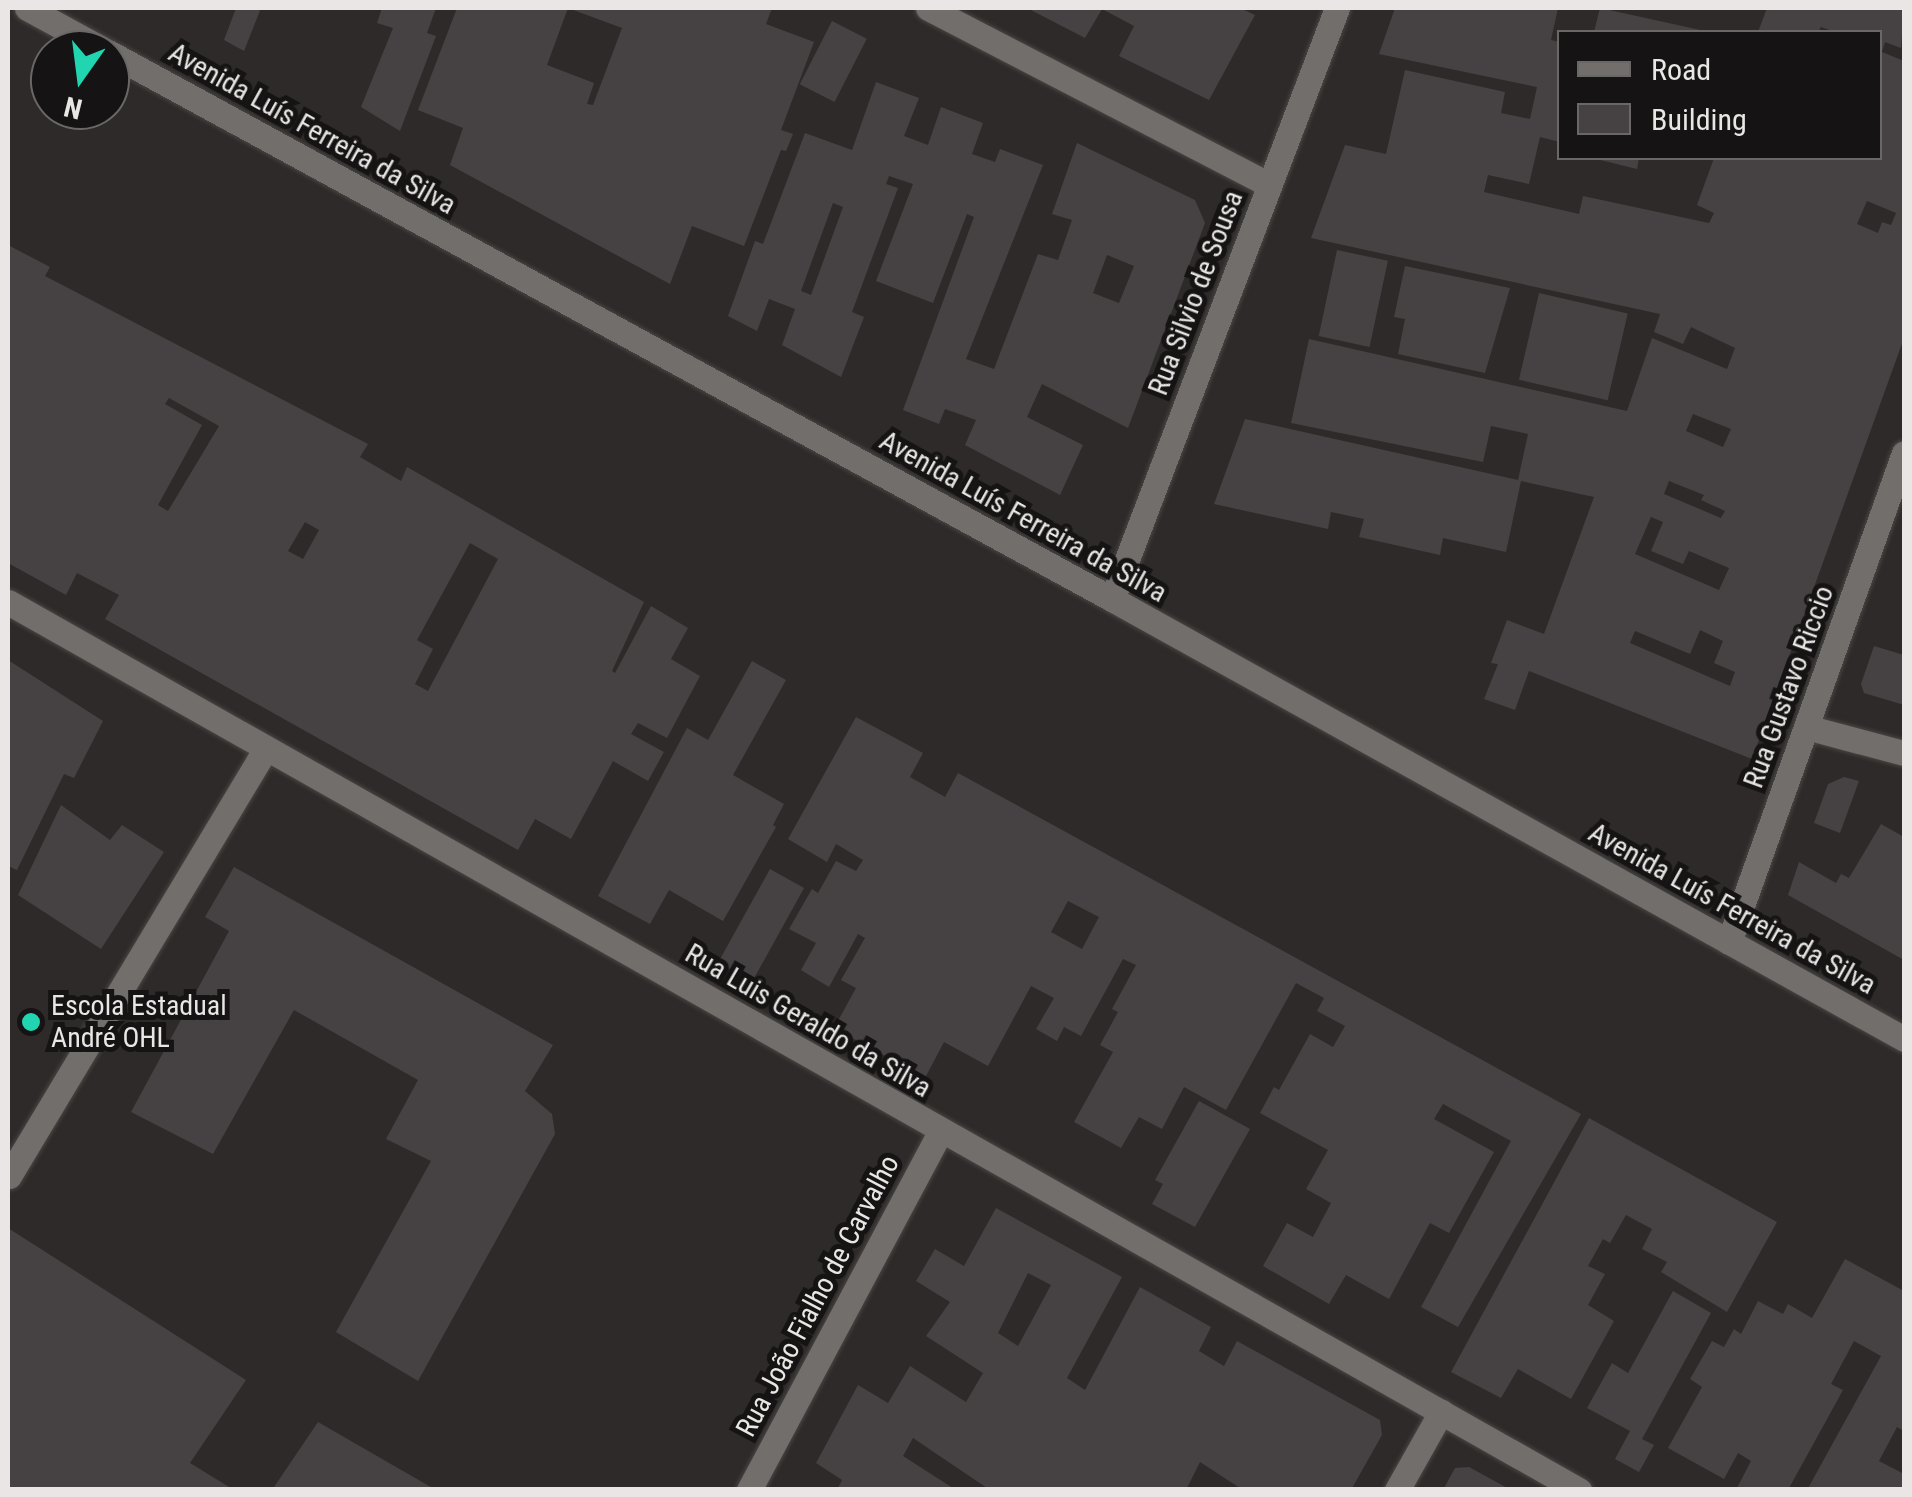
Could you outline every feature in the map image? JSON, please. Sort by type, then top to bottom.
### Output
[{"type":"street","name":"Avenida Luís Ferreira da Silva","points":[[26,8],[66,30]]},
{"type":"street","points":[[928,8],[1269,185]]},
{"type":"street","name":"Rua Silvio de Sousa","points":[[1112,599],[1337,8]]},
{"type":"street","name":"Avenida Luís Ferreira da Silva","points":[[130,65],[1112,599],[1904,1039]]},
{"type":"street","name":"Rua Gustavo Riccio","points":[[1729,942],[1904,453]]},
{"type":"street","name":"Rua Luis Geraldo da Silva","points":[[8,602],[1579,1490]]},
{"type":"street","points":[[1806,727],[1904,753]]},
{"type":"street","points":[[9,1176],[266,748]]},
{"type":"street","name":"Rua João Fialho de Carvalho","points":[[749,1490],[940,1130]]},
{"type":"street","points":[[1397,1490],[1440,1412]]},
{"type":"building","points":[[236,8],[261,8],[244,51],[224,40]]},
{"type":"building","points":[[382,8],[436,8],[427,33],[436,36],[400,131],[361,107],[393,28],[377,23]]},
{"type":"building","points":[[457,8],[568,8],[772,8],[766,24],[814,42],[781,130],[793,134],[786,151],[781,150],[744,246],[692,226],[670,284],[450,165],[463,128],[418,110]],"holes":[[[568,8],[622,28],[593,105],[587,104],[594,83],[547,65]]]},
{"type":"building","points":[[1027,8],[1240,8],[1255,15],[1209,100],[1119,56],[1134,26],[1102,9],[1085,38]]},
{"type":"building","points":[[1395,8],[1558,8],[1551,40],[1557,41],[1557,141],[1540,137],[1529,184],[1488,175],[1484,192],[1579,214],[1583,196],[1709,223],[1714,213],[1697,205],[1713,160],[1882,160],[1882,52],[1904,61],[1904,338],[1752,759],[1529,671],[1515,710],[1484,699],[1498,664],[1491,663],[1507,620],[1544,634],[1594,497],[1521,481],[1506,552],[1443,538],[1440,555],[1359,537],[1364,519],[1331,512],[1328,529],[1214,504],[1245,419],[1518,480],[1528,434],[1491,426],[1483,462],[1291,423],[1309,339],[1627,411],[1652,338],[1727,369],[1735,348],[1691,327],[1683,344],[1654,332],[1660,314],[1311,238],[1345,145],[1386,154],[1405,70],[1505,92],[1501,113],[1530,119],[1537,87],[1379,54]],"holes":[[[1867,201],[1896,213],[1891,225],[1882,222],[1878,233],[1857,224]],[[1693,414],[1731,429],[1723,447],[1686,431]],[[1669,481],[1704,495],[1701,500],[1725,511],[1721,518],[1664,494]],[[1651,517],[1663,522],[1651,551],[1683,564],[1689,551],[1729,568],[1719,590],[1635,554]],[[1700,630],[1723,641],[1714,663],[1735,672],[1730,686],[1630,643],[1635,631],[1690,654]]]},
{"type":"building","points":[[1600,8],[1700,30],[1594,30]]},
{"type":"building","points":[[1767,8],[1904,8],[1901,48],[1885,42],[1882,52],[1882,30],[1759,30]]},
{"type":"building","points":[[832,21],[867,39],[835,102],[800,84]]},
{"type":"building","points":[[876,82],[919,98],[904,136],[928,145],[941,107],[983,123],[972,154],[995,162],[1000,149],[1043,165],[966,359],[994,369],[1038,254],[1058,260],[1072,220],[1052,214],[1077,143],[1195,200],[1205,223],[1128,428],[1042,384],[1027,417],[1083,445],[1060,495],[965,445],[976,420],[945,409],[939,424],[903,410],[974,217],[967,214],[933,303],[876,281],[913,184],[889,176],[886,184],[898,188],[852,312],[864,317],[841,377],[782,345],[795,309],[769,299],[757,331],[728,316],[755,241],[763,244],[805,133],[852,150]],"holes":[[[833,203],[843,207],[811,295],[801,291]],[[1107,255],[1134,266],[1119,303],[1093,293]]]},
{"type":"building","points":[[1600,160],[1639,160],[1637,169]]},
{"type":"building","points":[[8,245],[50,267],[45,276],[368,444],[360,457],[401,481],[407,467],[644,602],[612,671],[615,673],[651,606],[688,628],[671,659],[700,676],[667,738],[638,723],[631,734],[664,752],[648,781],[613,761],[571,839],[535,819],[518,850],[105,619],[119,595],[77,573],[66,595],[8,563]],"holes":[[[169,398],[219,426],[168,511],[158,505],[202,425],[165,404]],[[305,522],[319,530],[303,559],[288,551]],[[470,543],[498,559],[428,691],[415,684],[433,649],[417,640]]]},
{"type":"building","points":[[1337,250],[1388,261],[1370,347],[1319,336]]},
{"type":"building","points":[[1405,266],[1510,288],[1485,373],[1398,354],[1405,319],[1394,317]]},
{"type":"building","points":[[1539,293],[1628,313],[1608,400],[1519,380]]},
{"type":"building","points":[[1874,646],[1904,655],[1904,705],[1864,693],[1861,684]]},
{"type":"building","points":[[8,660],[103,721],[74,778],[64,774],[17,870],[8,866]]},
{"type":"building","points":[[752,661],[786,680],[733,775],[784,804],[773,825],[776,827],[723,921],[669,890],[650,924],[598,896],[687,728],[708,740]]},
{"type":"building","points":[[856,717],[923,753],[910,777],[945,797],[958,773],[1581,1114],[1458,1327],[1421,1307],[1511,1141],[1443,1104],[1434,1119],[1494,1152],[1449,1233],[1430,1223],[1389,1299],[1346,1275],[1329,1304],[1263,1266],[1287,1223],[1313,1237],[1331,1203],[1306,1189],[1328,1150],[1260,1113],[1274,1087],[1279,1090],[1310,1034],[1333,1047],[1345,1026],[1317,1011],[1324,998],[1296,983],[1226,1110],[1184,1087],[1162,1129],[1139,1117],[1121,1148],[1074,1122],[1113,1052],[1100,1045],[1118,1012],[1112,1009],[1136,965],[1123,959],[1081,1036],[1064,1027],[1057,1041],[1036,1029],[1054,998],[1031,986],[988,1066],[944,1042],[925,1078],[834,1028],[856,988],[841,980],[865,938],[858,934],[829,987],[801,970],[816,943],[789,929],[812,889],[818,893],[836,861],[856,871],[863,860],[836,844],[827,862],[788,839]],"holes":[[[1068,901],[1099,917],[1082,949],[1051,932]]]},
{"type":"building","points":[[1844,777],[1859,781],[1840,833],[1814,823],[1828,784]]},
{"type":"building","points":[[61,805],[110,840],[122,825],[164,852],[101,949],[18,895]]},
{"type":"building","points":[[1881,824],[1904,837],[1904,960],[1788,895],[1799,862],[1836,883],[1841,874],[1849,878]]},
{"type":"building","points":[[234,867],[553,1045],[525,1091],[552,1114],[555,1134],[418,1381],[336,1332],[431,1161],[386,1139],[418,1080],[294,1010],[213,1154],[131,1112],[229,931],[205,917]]},
{"type":"building","points":[[770,869],[804,888],[752,981],[718,963]]},
{"type":"building","points":[[1199,1101],[1250,1129],[1195,1227],[1152,1204],[1163,1184],[1155,1180]]},
{"type":"building","points":[[1589,1118],[1777,1222],[1727,1312],[1661,1272],[1667,1262],[1642,1249],[1652,1229],[1626,1215],[1610,1243],[1603,1239],[1588,1266],[1605,1274],[1588,1305],[1614,1321],[1571,1399],[1518,1369],[1501,1398],[1451,1372]]},
{"type":"building","points":[[996,1208],[1122,1277],[1067,1378],[1085,1390],[1140,1287],[1211,1327],[1199,1351],[1224,1366],[1237,1341],[1380,1420],[1382,1435],[1351,1490],[1243,1490],[1200,1462],[1186,1490],[990,1490],[913,1438],[903,1456],[956,1490],[837,1490],[842,1480],[816,1463],[858,1385],[888,1403],[910,1366],[966,1402],[983,1373],[926,1336],[950,1302],[916,1281],[935,1249],[964,1266]],"holes":[[[1028,1273],[1051,1285],[1018,1346],[998,1333]]]},
{"type":"building","points":[[8,1228],[246,1380],[190,1463],[234,1490],[8,1490]]},
{"type":"building","points":[[1845,1259],[1904,1291],[1904,1431],[1897,1427],[1879,1461],[1904,1474],[1904,1490],[1807,1490],[1881,1356],[1854,1341],[1831,1384],[1843,1390],[1788,1490],[1736,1490],[1751,1461],[1738,1453],[1724,1479],[1668,1448],[1702,1387],[1690,1379],[1712,1341],[1724,1347],[1734,1329],[1741,1334],[1758,1301],[1783,1314],[1788,1304],[1812,1318]]},
{"type":"building","points":[[1673,1291],[1711,1313],[1642,1439],[1654,1445],[1639,1472],[1615,1459],[1630,1431],[1587,1408],[1612,1363],[1628,1373]]},
{"type":"building","points":[[318,1422],[410,1475],[436,1490],[272,1490]]},
{"type":"building","points":[[1469,1467],[1511,1490],[1443,1490],[1455,1468]]},
{"type":"place","name":"Escola Estadual André OHL","points":[[31,1022]]}]
